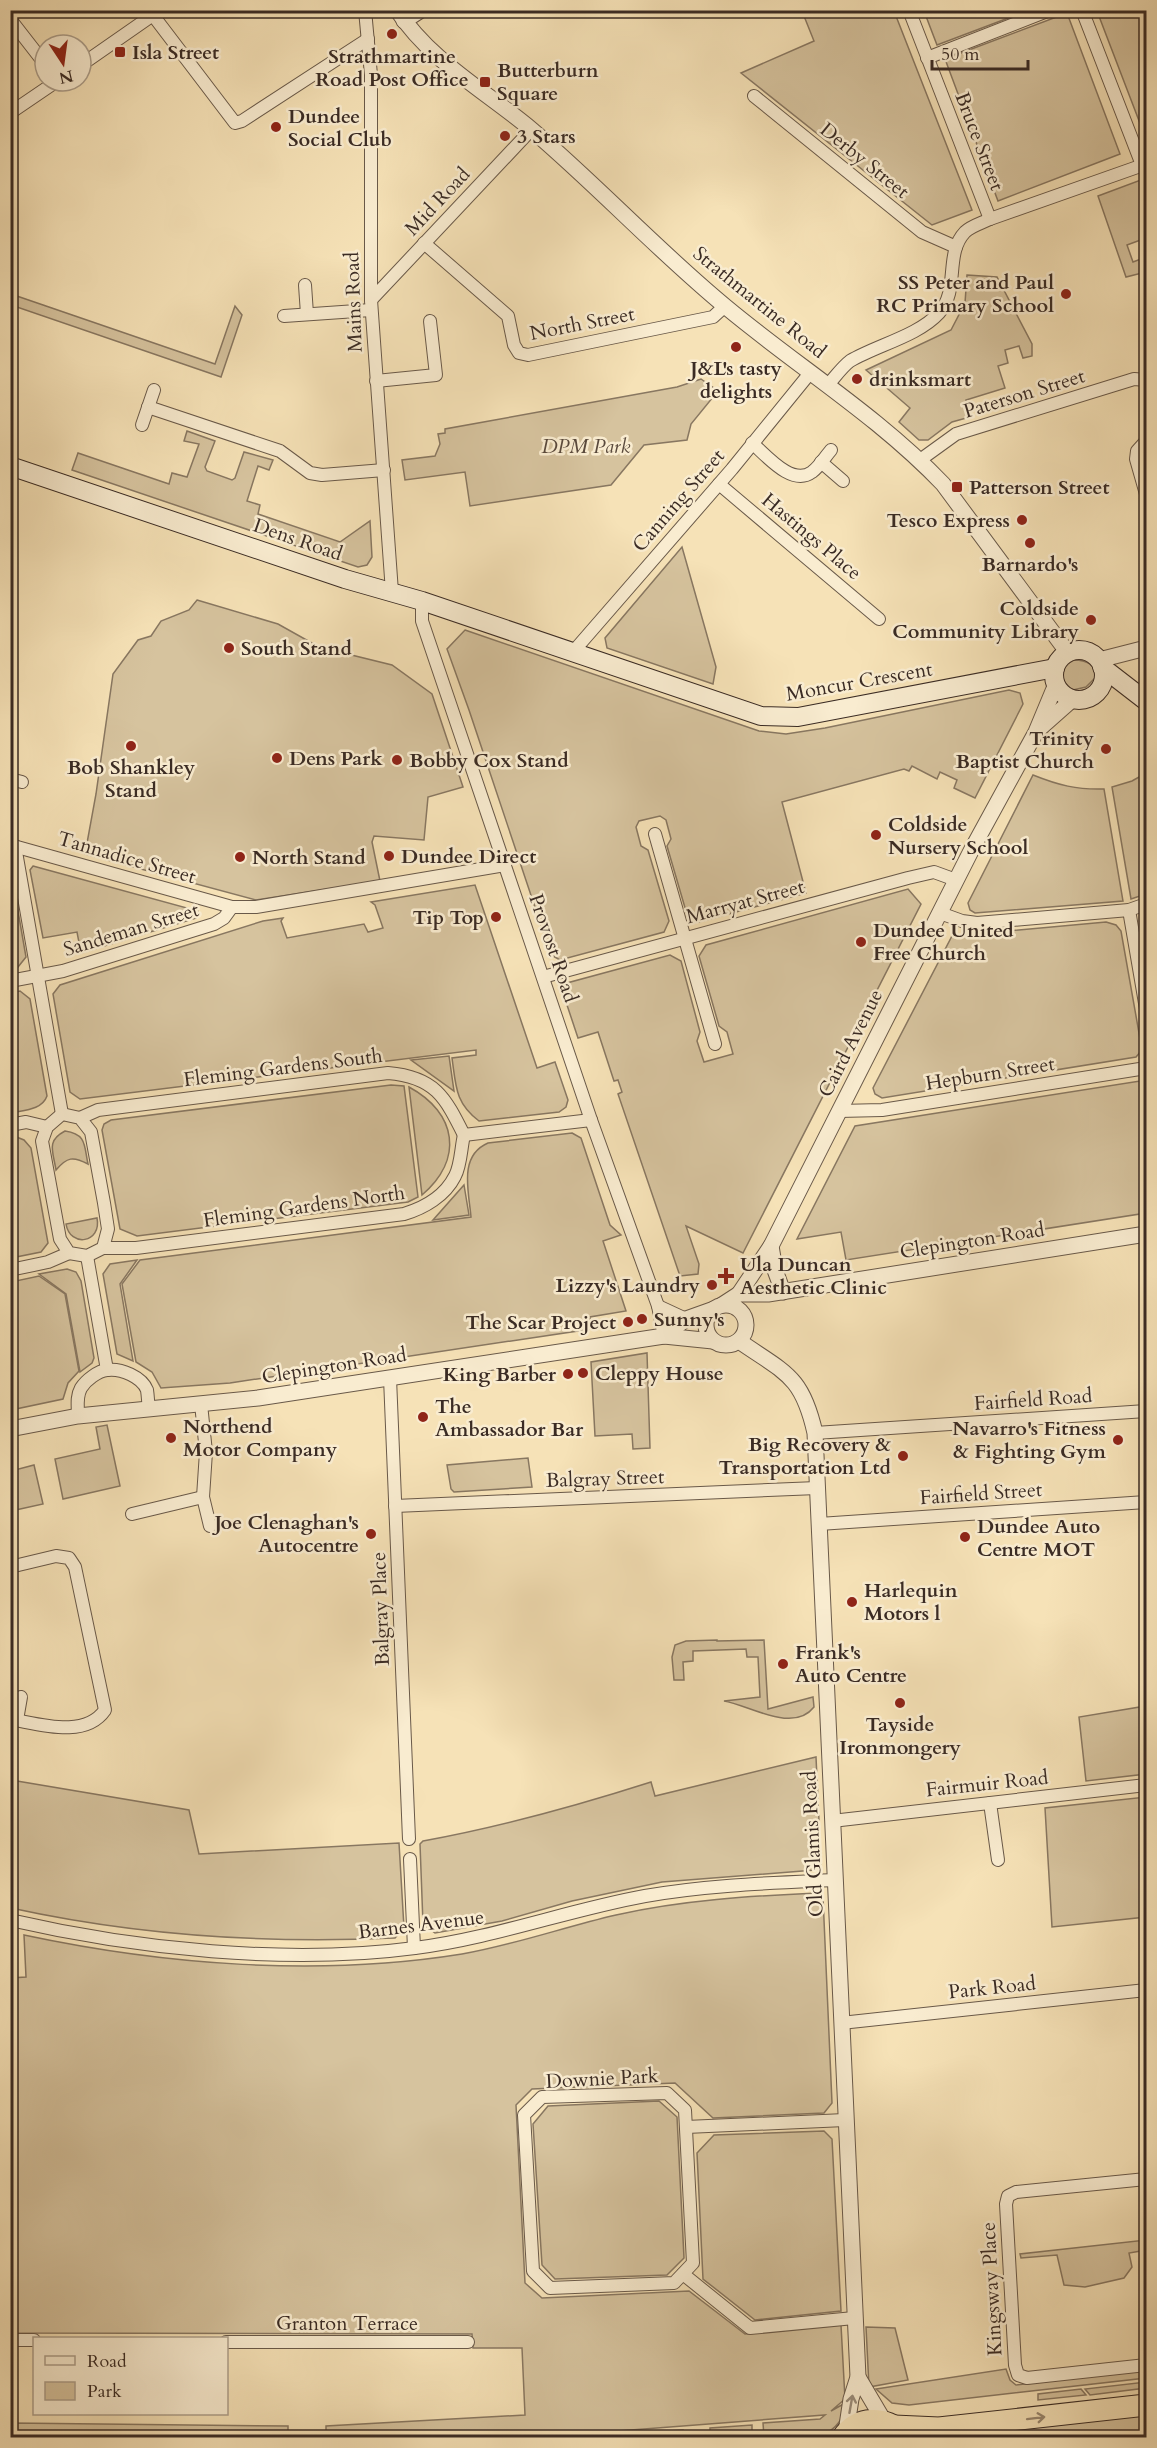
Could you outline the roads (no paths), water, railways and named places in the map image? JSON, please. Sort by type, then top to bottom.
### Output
[{"type":"highway","points":[[844,2435],[864,2421],[895,2428],[939,2428],[1146,2405]]},
{"type":"main road","name":"Dens Road","points":[[10,466],[345,579],[422,601],[573,652]]},
{"type":"main road","points":[[1101,663],[1103,682],[1095,694],[1088,699],[1073,699],[1065,696],[1055,676],[1058,662],[1068,653],[1084,651],[1101,663],[1146,701]]},
{"type":"main road","name":"Moncur Crescent","points":[[573,652],[772,718],[798,717],[1055,676]]},
{"type":"main road","points":[[1095,694],[1117,694],[1146,701]]},
{"type":"street","name":"Mains Road","points":[[364,10],[371,75],[371,304],[392,592]]},
{"type":"street","points":[[400,16],[421,10]]},
{"type":"street","name":"Bruce Street","points":[[909,10],[990,219]]},
{"type":"street","points":[[927,58],[1050,10]]},
{"type":"street","points":[[828,385],[849,362],[925,325],[939,313],[948,300],[952,285],[956,247],[966,231],[990,219],[1144,164],[1082,10]]},
{"type":"street","points":[[93,56],[154,12],[235,123],[242,121],[368,39]]},
{"type":"street","name":"Strathmartine Road","points":[[400,16],[457,73],[531,130],[725,306],[828,385],[920,460],[943,484],[1068,653]]},
{"type":"street","points":[[10,19],[33,49]]},
{"type":"street","points":[[10,113],[39,93]]},
{"type":"street","name":"Derby Street","points":[[754,96],[922,232],[956,247]]},
{"type":"street","name":"Mid Road","points":[[371,304],[424,243],[531,130]]},
{"type":"street","name":"North Street","points":[[424,243],[508,316],[514,345],[519,353],[528,355],[713,317],[725,306]]},
{"type":"street","points":[[305,285],[307,314]]},
{"type":"street","points":[[284,316],[371,304]]},
{"type":"street","points":[[376,381],[436,375],[430,321]]},
{"type":"street","name":"Canning Street","points":[[573,652],[719,484],[810,373]]},
{"type":"street","name":"Paterson Street","points":[[920,460],[956,434],[1134,380],[1146,382]]},
{"type":"street","points":[[142,425],[154,390]]},
{"type":"street","points":[[148,407],[280,451],[310,473],[322,475],[384,471]]},
{"type":"street","points":[[1146,441],[1137,450],[1136,459],[1146,494]]},
{"type":"street","points":[[752,443],[786,472],[797,476],[811,473],[831,450]]},
{"type":"street","points":[[821,462],[843,481]]},
{"type":"street","name":"Hastings Place","points":[[719,484],[879,619]]},
{"type":"street","name":"Provost Road","points":[[422,601],[422,621],[591,1120],[658,1306],[664,1336]]},
{"type":"street","points":[[1101,663],[1146,648]]},
{"type":"street","name":"Caird Avenue","points":[[739,1294],[771,1246],[956,880],[1036,732],[1055,676]]},
{"type":"street","name":"Caird Avenue","points":[[1036,732],[1073,699]]},
{"type":"street","points":[[655,834],[715,1044]]},
{"type":"street","points":[[13,846],[62,1114]]},
{"type":"street","name":"Tannadice Street","points":[[13,846],[232,907]]},
{"type":"street","points":[[232,907],[256,907],[505,865]]},
{"type":"street","name":"Marryat Street","points":[[543,977],[934,872],[956,880]]},
{"type":"street","points":[[940,913],[977,924],[1129,910],[1146,904]]},
{"type":"street","name":"Sandeman Street","points":[[10,981],[63,971],[214,924],[224,918],[232,907]]},
{"type":"street","points":[[1129,910],[1146,1009]]},
{"type":"street","name":"Hepburn Street","points":[[839,1111],[882,1110],[1146,1068]]},
{"type":"street","name":"Fleming Gardens South","points":[[80,1118],[98,1110],[388,1073],[405,1075],[430,1085],[447,1102],[464,1135]]},
{"type":"street","points":[[10,1270],[48,1262],[69,1253],[87,1256],[103,1248],[108,1230],[91,1132],[80,1118],[62,1114]]},
{"type":"street","points":[[62,1114],[47,1127],[42,1141],[60,1239],[69,1253]]},
{"type":"street","points":[[464,1135],[591,1120]]},
{"type":"street","points":[[10,1125],[26,1122],[47,1127]]},
{"type":"street","name":"Fleming Gardens North","points":[[103,1248],[136,1248],[404,1214],[422,1209],[441,1194],[456,1176],[464,1135]]},
{"type":"street","name":"Clepington Road","points":[[664,1336],[686,1319],[718,1307],[739,1294],[776,1293],[1146,1234]]},
{"type":"street","points":[[744,1314],[776,1293],[771,1246]]},
{"type":"street","points":[[87,1256],[107,1370]]},
{"type":"street","points":[[658,1306],[686,1319]]},
{"type":"street","points":[[713,1341],[706,1325],[710,1313],[718,1307],[734,1306],[744,1314],[747,1328],[740,1341]]},
{"type":"street","name":"Clepington Road","points":[[10,1429],[78,1416],[201,1404],[664,1336],[713,1341],[726,1346],[740,1341]]},
{"type":"street","name":"Old Glamis Road","points":[[740,1341],[779,1367],[797,1384],[809,1408],[815,1433],[858,2377],[844,2435]]},
{"type":"street","points":[[78,1416],[78,1396],[81,1388],[88,1379],[107,1370],[129,1373],[141,1381],[147,1390],[149,1409]]},
{"type":"street","name":"Balgray Place","points":[[390,1378],[409,1839]]},
{"type":"street","points":[[201,1404],[206,1452],[204,1497],[210,1526]]},
{"type":"street","name":"Fairfield Road","points":[[815,1433],[1146,1411]]},
{"type":"street","name":"Balgray Street","points":[[395,1506],[817,1488]]},
{"type":"street","points":[[132,1514],[204,1497]]},
{"type":"street","name":"Fairfield Street","points":[[819,1524],[1146,1502]]},
{"type":"street","points":[[10,1567],[56,1556],[69,1558],[75,1567],[105,1710],[99,1719],[90,1724],[57,1728],[14,1720],[21,1697]]},
{"type":"street","name":"Fairmuir Road","points":[[832,1821],[1146,1785]]},
{"type":"street","points":[[990,1803],[998,1860]]},
{"type":"street","points":[[410,1859],[414,1948]]},
{"type":"street","name":"Barnes Avenue","points":[[10,1920],[109,1939],[190,1948],[279,1953],[341,1953],[414,1948],[496,1934],[644,1897],[712,1886],[834,1880]]},
{"type":"street","name":"Park Road","points":[[842,2023],[1146,1990]]},
{"type":"street","name":"Downie Park","points":[[667,2093],[685,2110],[693,2264],[683,2274],[674,2283],[550,2288],[534,2271],[524,2115],[542,2097],[667,2093]]},
{"type":"street","points":[[686,2127],[845,2120]]},
{"type":"street","name":"Kingsway Place","points":[[1146,2179],[1016,2192],[1008,2196],[1006,2204],[1015,2365],[1018,2376],[1027,2378],[1146,2365]]},
{"type":"street","points":[[683,2274],[750,2328],[855,2318]]},
{"type":"street","points":[[10,2340],[33,2340]]},
{"type":"street","name":"Granton Terrace","points":[[228,2342],[468,2342]]},
{"type":"street","name":"Old Glamis Road","points":[[858,2377],[895,2428]]},
{"type":"place","name":"Strathmartine Road Post Office","points":[[392,34]]},
{"type":"place","name":"Isla Street","points":[[120,52]]},
{"type":"place","name":"Butterburn Square","points":[[485,82]]},
{"type":"place","name":"Dundee Social Club","points":[[276,127]]},
{"type":"place","name":"3 Stars","points":[[505,136]]},
{"type":"place","name":"SS Peter and Paul RC Primary School","points":[[1066,294]]},
{"type":"place","name":"J&L's tasty delights","points":[[736,347]]},
{"type":"place","name":"drinksmart","points":[[857,379]]},
{"type":"place","name":"Patterson Street","points":[[957,487]]},
{"type":"place","name":"Tesco Express","points":[[1022,520]]},
{"type":"place","name":"Barnardo's","points":[[1030,543]]},
{"type":"place","name":"Coldside Community Library","points":[[1091,620]]},
{"type":"place","name":"South Stand","points":[[229,648]]},
{"type":"place","name":"Bob Shankley Stand","points":[[131,746]]},
{"type":"place","name":"Trinity Baptist Church","points":[[1106,749]]},
{"type":"place","name":"Dens Park","points":[[277,758]]},
{"type":"place","name":"Bobby Cox Stand","points":[[397,760]]},
{"type":"place","name":"Coldside Nursery School","points":[[876,835]]},
{"type":"place","name":"Dundee Direct","points":[[389,856]]},
{"type":"place","name":"North Stand","points":[[240,857]]},
{"type":"place","name":"Tip Top","points":[[496,917]]},
{"type":"place","name":"Dundee United Free Church","points":[[861,942]]},
{"type":"place","name":"Ula Duncan Aesthetic Clinic","points":[[726,1276]]},
{"type":"place","name":"Lizzy's Laundry","points":[[712,1285]]},
{"type":"place","name":"Sunny's","points":[[642,1319]]},
{"type":"place","name":"The Scar Project","points":[[628,1322]]},
{"type":"place","name":"Cleppy House","points":[[583,1373]]},
{"type":"place","name":"King Barber","points":[[568,1374]]},
{"type":"place","name":"The Ambassador Bar","points":[[423,1417]]},
{"type":"place","name":"Northend Motor Company","points":[[171,1438]]},
{"type":"place","name":"Navarro's Fitness & Fighting Gym","points":[[1118,1440]]},
{"type":"place","name":"Big Recovery & Transportation Ltd","points":[[903,1456]]},
{"type":"place","name":"Joe Clenaghan's Autocentre","points":[[371,1534]]},
{"type":"place","name":"Dundee Auto Centre MOT","points":[[965,1537]]},
{"type":"place","name":"Harlequin Motors l","points":[[852,1602]]},
{"type":"place","name":"Frank's Auto Centre","points":[[783,1664]]},
{"type":"place","name":"Tayside Ironmongery","points":[[900,1703]]},
{"type":"park label","name":"DPM Park","points":[[586,446]]}]
